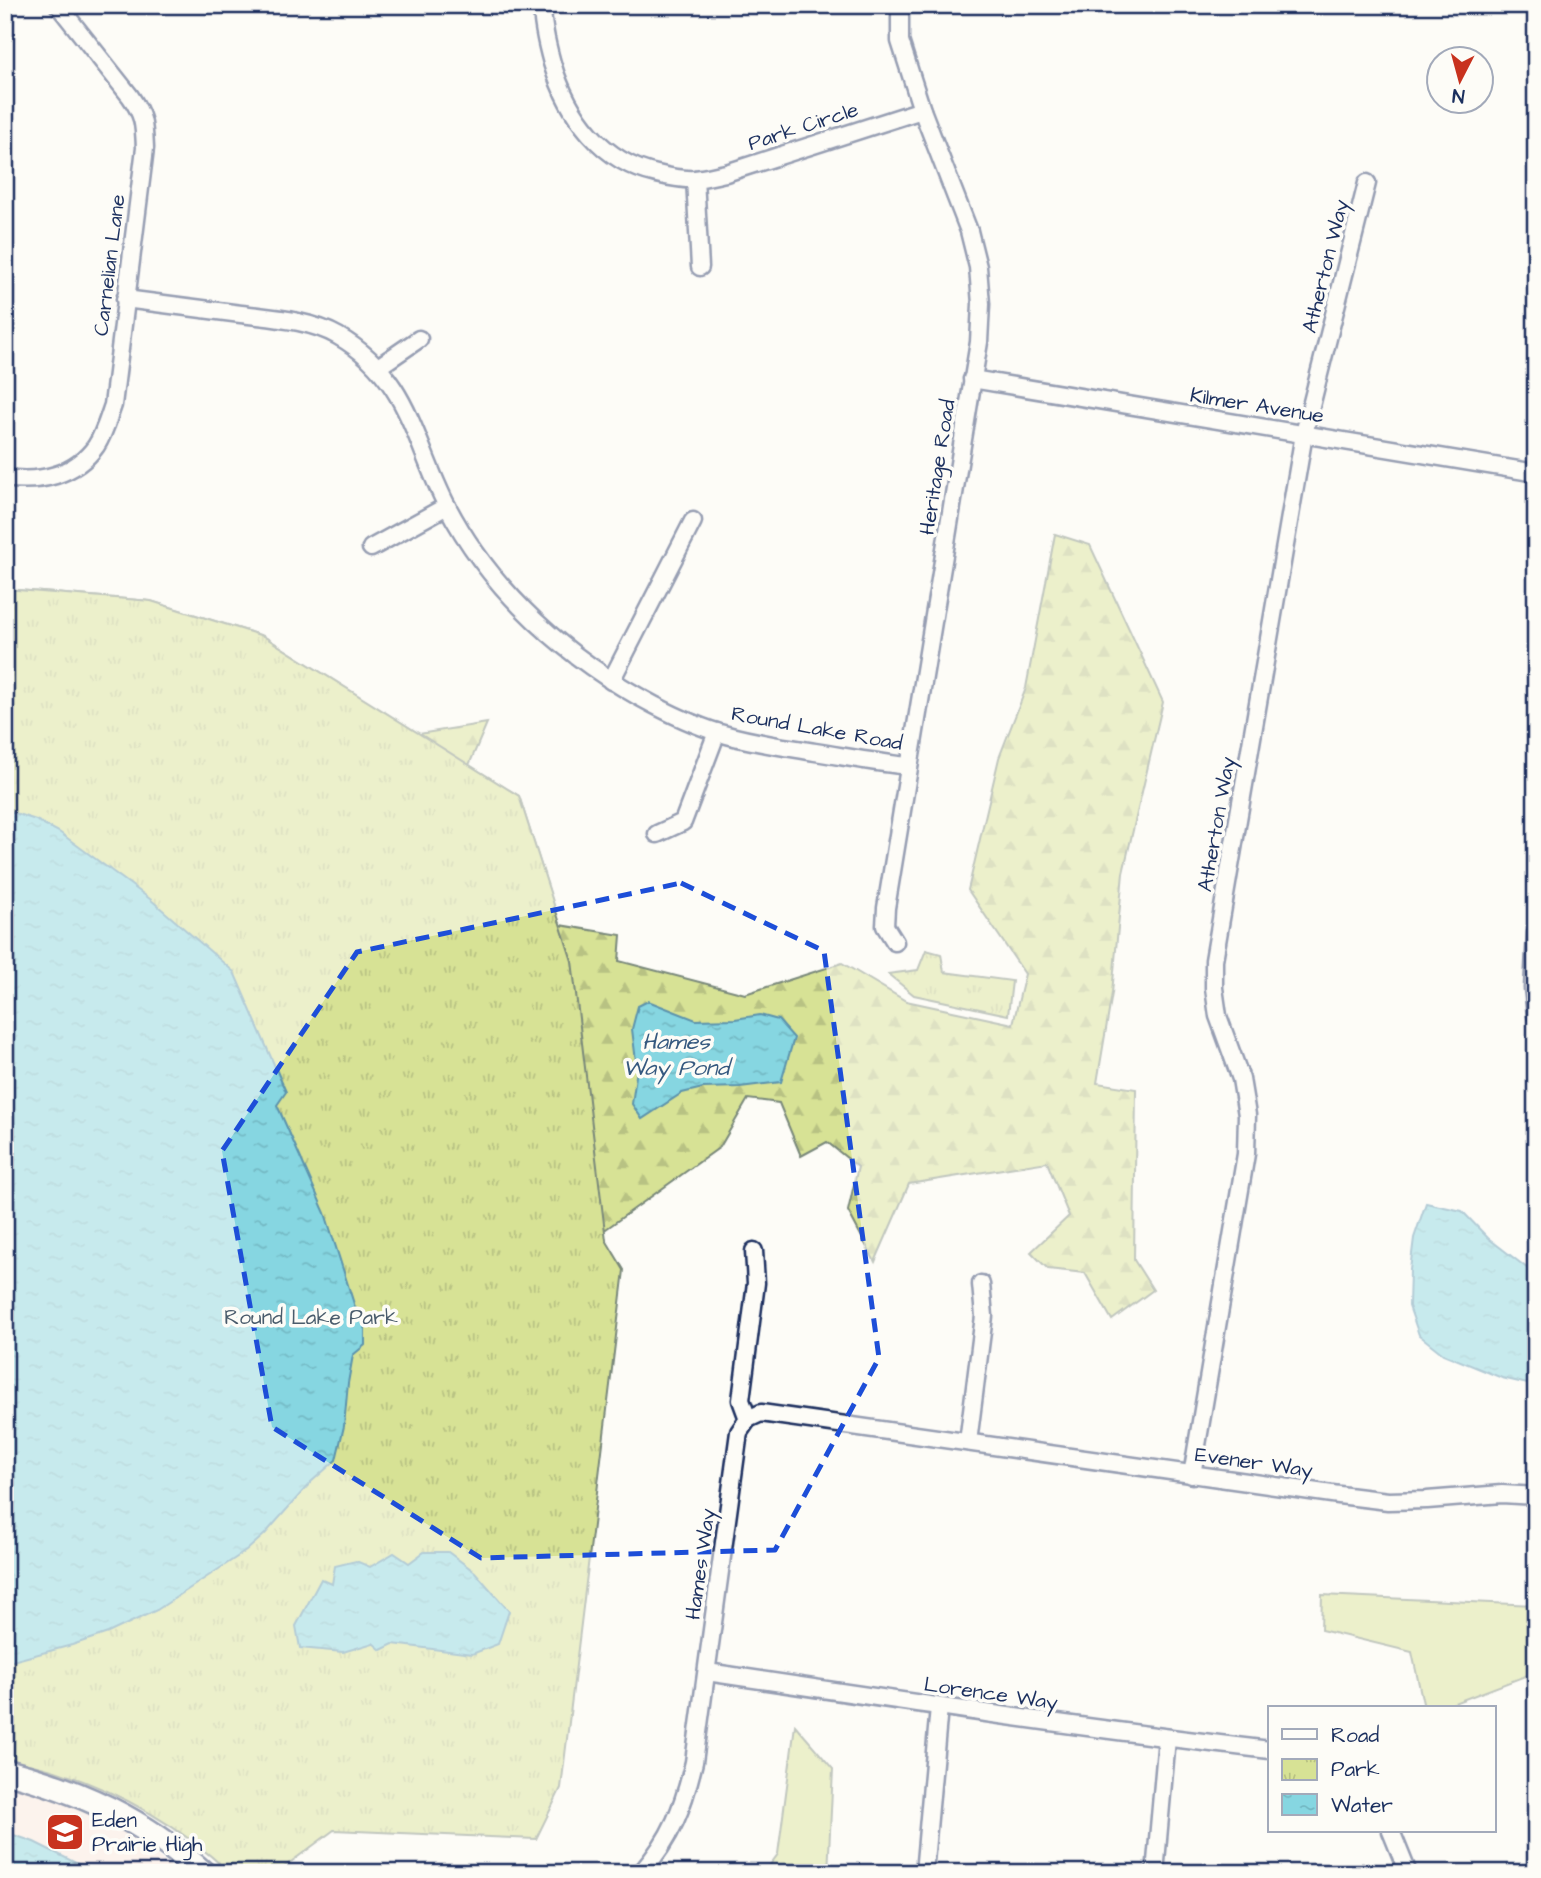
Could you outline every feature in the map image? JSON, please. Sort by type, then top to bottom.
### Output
[{"type":"street","name":"Park Circle","points":[[542,5],[547,46],[556,76],[580,124],[598,144],[620,161],[646,172],[673,178],[695,179],[726,173],[922,110]]},
{"type":"street","name":"Heritage Road","points":[[895,942],[885,926],[886,908],[979,342],[981,304],[978,267],[968,231],[922,110],[900,41],[900,5]]},
{"type":"street","name":"Carnelian Lane","points":[[5,478],[36,481],[58,475],[79,463],[95,448],[113,405],[145,148],[145,129],[141,111],[64,7]]},
{"type":"street","points":[[695,179],[700,267]]},
{"type":"street","name":"Atherton Way","points":[[1192,1475],[1246,1154],[1247,1115],[1241,1079],[1218,1016],[1214,960],[1304,434],[1367,183]]},
{"type":"street","name":"Round Lake Road","points":[[125,299],[303,323],[336,334],[362,352],[378,367],[403,401],[447,506],[485,566],[551,636],[588,666],[629,692],[677,716],[718,732],[781,746],[909,766]]},
{"type":"street","points":[[378,367],[419,340]]},
{"type":"street","name":"Kilmer Avenue","points":[[972,379],[1536,473]]},
{"type":"street","points":[[371,548],[447,506]]},
{"type":"street","points":[[611,681],[693,521]]},
{"type":"street","name":"Round Lake Road","points":[[657,834],[683,822],[718,732]]},
{"type":"street","points":[[1536,933],[1533,988],[1536,1015]]},
{"type":"street","name":"Hames Way","points":[[641,1873],[655,1857],[672,1829],[685,1799],[695,1762],[739,1432],[748,1419],[741,1400],[756,1283],[754,1251]]},
{"type":"street","points":[[968,1442],[985,1316],[981,1284]]},
{"type":"street","name":"Evener Way","points":[[748,1419],[761,1413],[1388,1501],[1502,1494],[1536,1496]]},
{"type":"street","name":"Lorence Way","points":[[707,1672],[939,1707],[1268,1750]]},
{"type":"street","points":[[924,1873],[939,1707]]},
{"type":"street","points":[[1155,1873],[1167,1738]]},
{"type":"street","points":[[5,1771],[55,1785],[106,1806],[152,1832],[203,1873]]},
{"type":"street","points":[[1391,1832],[1408,1873]]},
{"type":"highlighted area","points":[[681,883],[824,951],[879,1358],[775,1550],[481,1558],[272,1427],[222,1151],[357,952]]},
{"type":"shaded area","name":"Eden Prairie High","points":[[5,1783],[51,1796],[110,1823],[179,1873],[5,1873]]},
{"type":"green space","points":[[1055,534],[1090,545],[1163,702],[1123,873],[1112,993],[1097,1083],[1136,1089],[1134,1260],[1153,1290],[1112,1320],[1085,1273],[1048,1269],[1031,1252],[1069,1216],[1047,1162],[909,1184],[875,1262],[848,1211],[858,1167],[827,1142],[801,1156],[779,1103],[748,1099],[720,1147],[606,1229],[431,1188],[5,589],[151,601],[263,636],[419,734],[487,723],[469,765],[519,796],[560,925],[621,935],[619,961],[745,994],[842,963],[906,1001],[1013,1024],[1025,974],[968,890],[999,758],[1026,688]]},
{"type":"green space","name":"Round Lake Park","points":[[5,589],[151,601],[263,636],[519,796],[572,961],[606,1240],[624,1270],[561,1788],[536,1839],[334,1830],[276,1873],[230,1873],[171,1826],[128,1801],[82,1780],[39,1766],[5,1759]]},
{"type":"green space","points":[[926,950],[941,954],[944,972],[1012,981],[1008,1015],[914,995],[888,974],[918,970]]},
{"type":"green space","points":[[1322,1595],[1536,1605],[1536,1672],[1446,1706],[1424,1706],[1412,1652],[1321,1630]]},
{"type":"green space","points":[[795,1725],[833,1769],[828,1873],[764,1873],[778,1854]]},
{"type":"water","points":[[5,810],[36,820],[59,832],[150,899],[234,972],[286,1092],[277,1105],[325,1213],[355,1307],[365,1322],[365,1345],[353,1355],[344,1426],[336,1460],[311,1482],[265,1534],[246,1551],[157,1610],[108,1633],[5,1663]]},
{"type":"water","name":"Hames Way Pond","points":[[648,1001],[696,1020],[760,1015],[778,1020],[794,1038],[781,1082],[703,1088],[682,1093],[642,1119],[632,1104],[637,1069],[632,1029],[638,1006]]},
{"type":"water","points":[[1426,1203],[1462,1211],[1488,1238],[1536,1275],[1536,1386],[1502,1378],[1443,1354],[1419,1335],[1409,1306],[1410,1270],[1414,1238]]},
{"type":"water","points":[[424,1552],[448,1552],[475,1572],[509,1611],[498,1644],[472,1654],[393,1644],[381,1650],[373,1643],[343,1652],[300,1648],[296,1626],[321,1579],[332,1584],[335,1566],[356,1561],[370,1567],[394,1553],[409,1563]]},
{"type":"water","points":[[5,1832],[34,1842],[92,1873],[5,1873]]},
{"type":"place","name":"Eden Prairie High","points":[[65,1832]]}]
